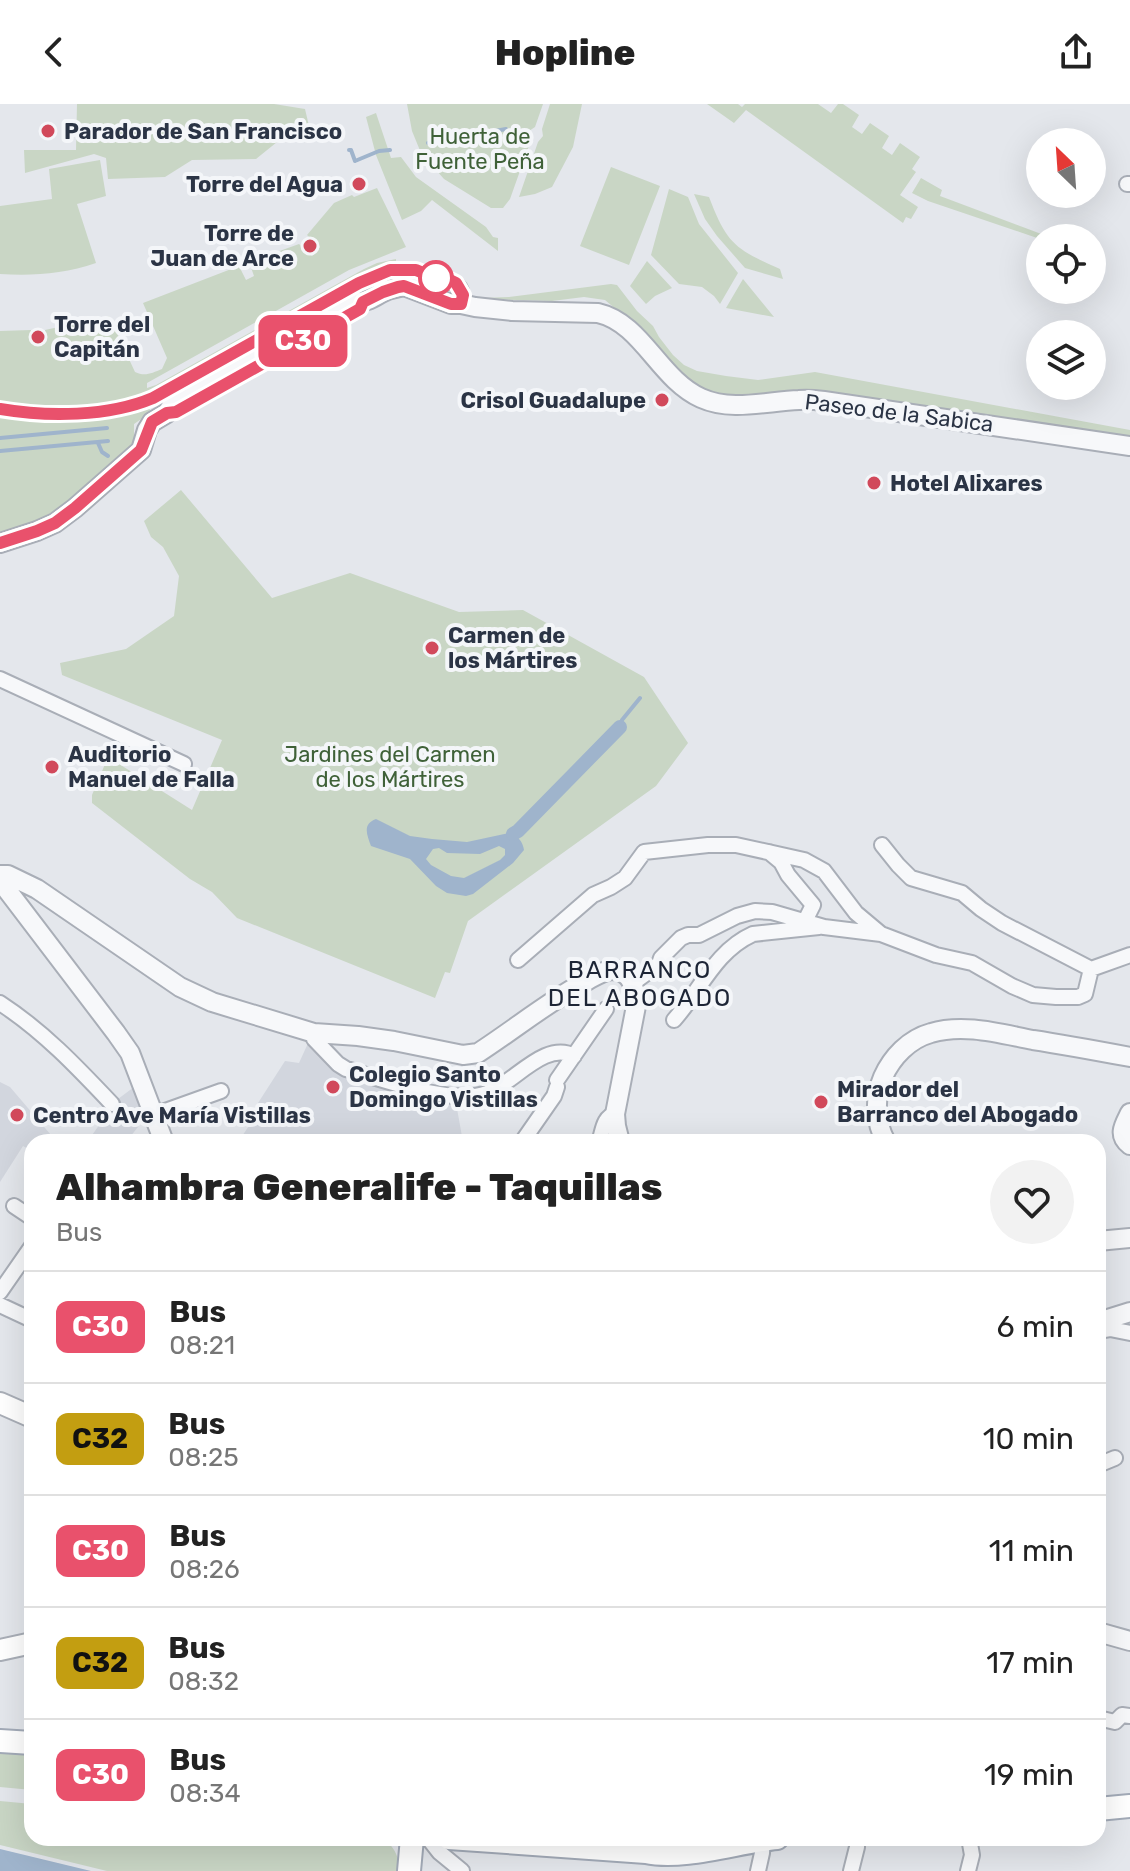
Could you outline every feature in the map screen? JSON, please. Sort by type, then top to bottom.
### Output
[{"type":"main road","points":[[0,1403],[24,1414]]},
{"type":"main road","points":[[0,1650],[24,1645]]},
{"type":"main road","points":[[0,1741],[24,1742]]},
{"type":"main road","points":[[1106,1808],[1130,1806]]},
{"type":"main road","points":[[409,1871],[411,1846]]},
{"type":"main road","points":[[614,1846],[660,1855],[736,1846]]},
{"type":"main road","points":[[646,1852],[665,1846]]},
{"type":"street","points":[[0,543],[55,523],[75,508],[141,450],[152,422],[167,413],[176,412],[360,309],[363,302],[383,292],[413,284],[455,298],[461,304]]},
{"type":"street","points":[[404,286],[451,304],[461,304]]},
{"type":"street","name":"Paseo de la Sabica","points":[[461,304],[512,311],[611,316],[622,322],[685,389],[712,402],[824,401],[1130,446]]},
{"type":"street","points":[[0,679],[184,764]]},
{"type":"street","points":[[518,960],[593,895],[625,878],[644,852],[708,845],[736,845],[804,860],[824,871],[856,913],[881,934]]},
{"type":"street","points":[[882,845],[911,878],[962,893],[1002,923],[1091,969],[1130,955]]},
{"type":"street","points":[[767,850],[781,862],[813,905],[805,921]]},
{"type":"street","points":[[161,1134],[130,1053],[4,885],[0,875],[8,875],[37,889],[180,987],[212,1002],[314,1033],[394,1041],[463,1055],[478,1053],[598,974],[612,970],[624,974],[633,983],[636,1006],[615,1114],[618,1134]]},
{"type":"street","points":[[633,983],[659,964],[681,938],[699,935],[737,916],[755,911],[772,912],[824,927],[881,934],[936,955],[972,963],[1033,995],[1078,997],[1085,994],[1091,969]]},
{"type":"street","points":[[674,1020],[716,962],[733,945],[753,934],[824,927]]},
{"type":"street","points":[[0,1003],[61,1050],[112,1104]]},
{"type":"street","points":[[528,1134],[606,1009]]},
{"type":"street","points":[[883,1134],[877,1116],[879,1086],[894,1057],[909,1043],[929,1033],[951,1029],[979,1030],[1130,1057]]},
{"type":"street","points":[[314,1033],[314,1039],[346,1069],[443,1095],[468,1097],[484,1094],[502,1086],[553,1052],[565,1051],[574,1056]]},
{"type":"street","points":[[154,1115],[221,1091]]},
{"type":"street","points":[[602,1134],[607,1118],[615,1114]]},
{"type":"street","points":[[1129,1115],[1122,1136],[1130,1145]]},
{"type":"street","points":[[14,1206],[24,1213]]},
{"type":"street","points":[[1106,1240],[1130,1238]]},
{"type":"street","points":[[0,1292],[24,1258]]},
{"type":"street","points":[[0,1305],[24,1316]]},
{"type":"street","points":[[1106,1320],[1130,1312]]},
{"type":"street","points":[[1106,1330],[1130,1333]]},
{"type":"street","points":[[1106,1462],[1115,1458]]},
{"type":"street","points":[[1106,1634],[1130,1641]]},
{"type":"street","points":[[1106,1720],[1115,1722],[1122,1715],[1130,1716]]},
{"type":"street","points":[[434,1846],[462,1871]]},
{"type":"street","points":[[758,1871],[762,1846]]},
{"type":"street","points":[[851,1871],[857,1846]]},
{"type":"street","points":[[968,1871],[972,1855],[970,1846]]},
{"type":"shaded area","name":"Colegio Santo Domingo Vistillas","points":[[309,1041],[339,1071],[456,1103],[462,1134],[243,1134],[260,1107],[258,1103],[285,1061],[299,1063]]},
{"type":"shaded area","name":"Centro Ave María Vistillas","points":[[0,1082],[10,1087],[50,1134],[24,1134],[24,1147],[0,1182]]},
{"type":"shaded area","name":"Centro Ave María Vistillas","points":[[134,1087],[146,1117],[132,1134],[93,1134],[118,1099]]},
{"type":"green space","points":[[77,104],[274,104],[305,109],[309,126],[282,138],[256,159],[192,160],[165,177],[108,179],[106,158],[94,154],[25,173],[24,150],[76,150]]},
{"type":"green space","name":"Huerta de Fuente Peña","points":[[407,104],[543,104],[535,127],[529,131],[531,140],[510,199],[503,208],[491,208],[444,179],[421,153],[412,131]]},
{"type":"green space","points":[[550,104],[582,104],[573,147],[552,187],[519,197],[538,142],[543,136],[542,129]]},
{"type":"green space","points":[[707,104],[738,104],[742,107],[745,104],[818,104],[831,113],[838,104],[843,104],[859,115],[852,127],[862,134],[870,123],[889,136],[882,148],[892,155],[900,143],[920,157],[912,169],[916,172],[900,195],[918,207],[911,219],[906,217],[903,223],[746,110],[734,123]]},
{"type":"green space","points":[[376,113],[391,158],[401,157],[416,177],[486,227],[493,237],[498,238],[498,251],[432,200],[421,211],[402,220],[376,155],[366,117]]},
{"type":"green space","points":[[100,160],[106,196],[77,204],[96,263],[48,273],[0,274],[0,206],[52,199],[49,169]]},
{"type":"green space","points":[[611,167],[660,186],[629,265],[580,246]]},
{"type":"green space","points":[[921,178],[942,190],[940,196],[1026,228],[1026,234],[928,201],[912,193]]},
{"type":"green space","points":[[377,188],[406,247],[349,270],[147,383],[147,388],[364,269],[377,263],[396,261],[366,271],[148,393],[150,413],[134,424],[134,441],[127,452],[51,516],[0,535],[0,331],[31,330],[32,344],[44,344],[45,330],[109,316],[135,372],[155,372],[162,369],[167,358],[143,303],[239,266],[246,280],[254,276],[249,262],[299,244],[312,256],[320,247],[307,235],[334,203]]},
{"type":"green space","points":[[669,189],[688,197],[699,224],[738,273],[720,304],[702,287],[679,284],[651,255]]},
{"type":"green space","points":[[694,194],[709,197],[721,225],[734,243],[752,256],[780,269],[783,279],[745,268],[705,219]]},
{"type":"green space","points":[[647,261],[672,288],[646,304],[630,286]]},
{"type":"green space","points":[[743,279],[774,317],[726,308]]},
{"type":"green space","points":[[617,285],[653,326],[673,355],[697,371],[758,380],[815,372],[1130,430],[1130,440],[766,398],[716,396],[692,385],[631,322],[605,300],[584,297],[552,301],[481,299]]},
{"type":"green space","name":"Jardines del Carmen de los Mártires","points":[[181,490],[272,598],[350,573],[459,612],[523,610],[644,677],[688,743],[656,786],[468,921],[450,973],[445,972],[435,998],[237,918],[212,892],[190,879],[92,803],[92,795],[108,757],[192,810],[222,740],[62,675],[60,663],[126,649],[174,616],[179,576],[163,547],[151,537],[144,521]]},
{"type":"green space","points":[[0,1750],[24,1752],[24,1789],[0,1787]]},
{"type":"green space","points":[[0,1801],[24,1803],[24,1846],[391,1846],[396,1853],[398,1871],[107,1871],[0,1845]]},
{"type":"water","points":[[376,819],[410,836],[432,839],[467,842],[509,833],[519,839],[524,850],[513,863],[473,894],[447,893],[410,859],[371,846],[367,830]],"holes":[[[499,846],[505,849],[505,855],[500,860],[464,878],[451,876],[426,859],[433,849],[439,848],[447,853],[480,854]]]},
{"type":"water","points":[[0,1849],[91,1871],[0,1871]]},
{"type":"waterway","points":[[428,143],[506,129]]},
{"type":"waterway","points":[[349,150],[355,161],[390,150]]},
{"type":"waterway","points":[[0,438],[107,428]]},
{"type":"waterway","points":[[0,451],[108,441]]},
{"type":"waterway","points":[[98,443],[108,456]]},
{"type":"waterway","points":[[620,727],[640,698]]},
{"type":"waterway","points":[[513,834],[620,727]]},
{"type":"bus line","name":"C30","points":[[0,409],[56,415],[140,403],[359,283],[390,270],[416,270],[440,280],[450,280],[456,283],[463,295],[461,304],[451,304],[404,286],[363,302],[360,309],[176,412],[167,413],[152,422],[141,450],[75,508],[55,523],[0,543]]},
{"type":"place","name":"Parador de San Francisco","points":[[48,131]]},
{"type":"place","name":"Torre del Agua","points":[[359,184]]},
{"type":"place","name":"Torre de Juan de Arce","points":[[310,246]]},
{"type":"place","name":"Torre del Capitán","points":[[38,337]]},
{"type":"place","name":"Crisol Guadalupe","points":[[662,400]]},
{"type":"place","name":"Hotel Alixares","points":[[874,483]]},
{"type":"place","name":"Carmen de los Mártires","points":[[432,648]]},
{"type":"place","name":"Auditorio Manuel de Falla","points":[[52,767]]},
{"type":"place","name":"Colegio Santo Domingo Vistillas","points":[[333,1087]]},
{"type":"place","name":"Mirador del Barranco del Abogado","points":[[821,1102]]},
{"type":"place","name":"Centro Ave María Vistillas","points":[[17,1115]]},
{"type":"district","name":"BARRANCO DEL ABOGADO","points":[[640,984]]}]
